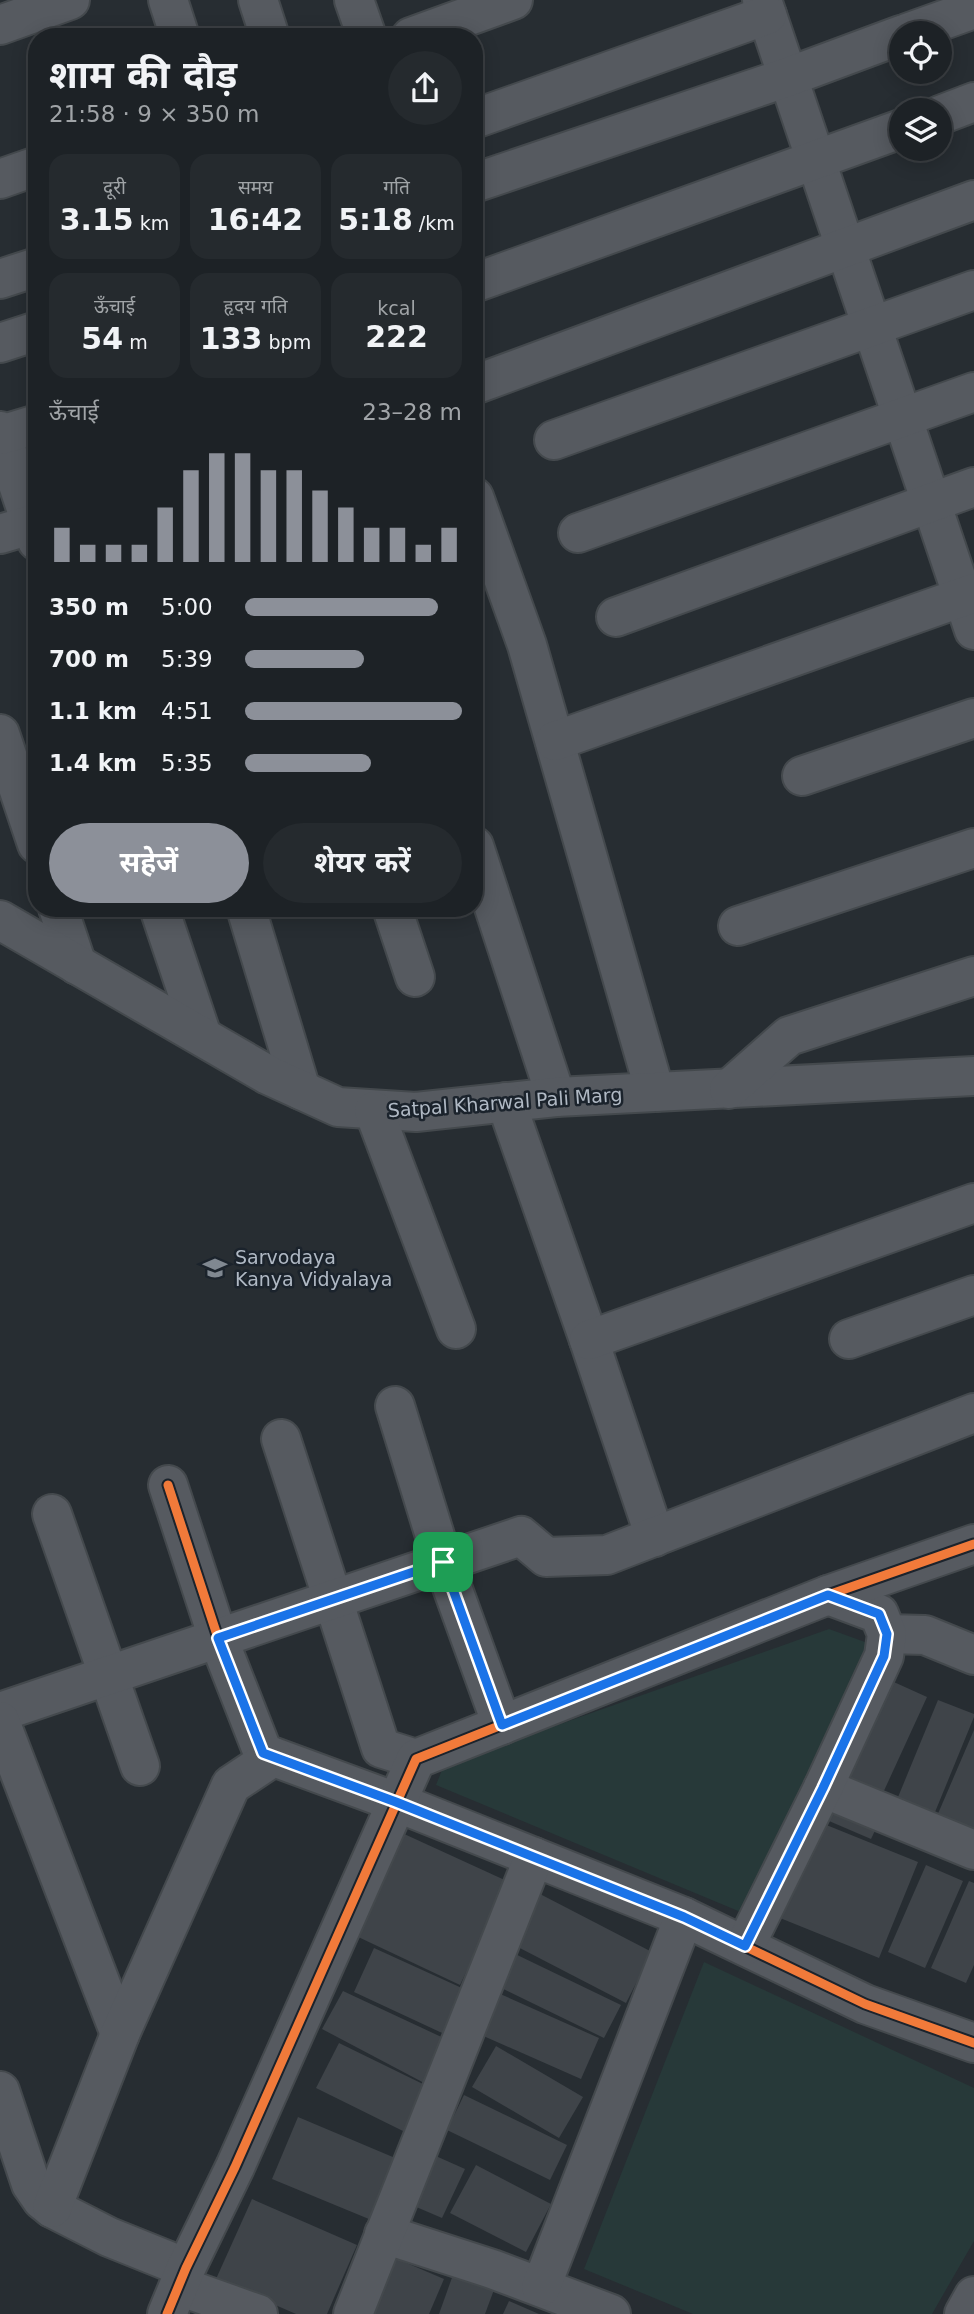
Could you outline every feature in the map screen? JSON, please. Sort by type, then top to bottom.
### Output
[{"type":"street","points":[[0,24],[70,0]]},
{"type":"street","points":[[168,0],[177,28]]},
{"type":"street","points":[[257,0],[267,28]]},
{"type":"street","points":[[354,0],[364,28]]},
{"type":"street","points":[[428,28],[464,9],[513,0]]},
{"type":"street","points":[[483,115],[765,7],[931,502],[970,607],[555,741]]},
{"type":"street","points":[[940,21],[974,9]]},
{"type":"street","points":[[483,180],[889,40]]},
{"type":"street","points":[[952,110],[974,102]]},
{"type":"street","points":[[483,280],[889,133]]},
{"type":"street","points":[[0,179],[28,169]]},
{"type":"street","points":[[483,382],[974,200]]},
{"type":"street","points":[[0,279],[28,270]]},
{"type":"street","points":[[554,440],[974,290]]},
{"type":"street","points":[[0,343],[28,334]]},
{"type":"street","points":[[578,533],[974,392]]},
{"type":"street","points":[[13,430],[26,530]]},
{"type":"street","points":[[615,617],[974,487]]},
{"type":"street","points":[[483,522],[527,645],[655,1092]]},
{"type":"street","points":[[802,776],[974,718]]},
{"type":"street","points":[[0,734],[25,821]]},
{"type":"street","points":[[738,926],[974,848]]},
{"type":"street","points":[[483,874],[556,1097]]},
{"type":"street","points":[[61,917],[77,965]]},
{"type":"street","points":[[162,917],[202,1036]]},
{"type":"street","points":[[249,917],[301,1090]]},
{"type":"street","points":[[395,917],[415,977]]},
{"type":"street","name":"Satpal Kharwal Pali Marg","points":[[0,920],[268,1074],[338,1107],[416,1112],[556,1097],[974,1076]]},
{"type":"street","points":[[729,1089],[789,1036],[974,976]]},
{"type":"street","points":[[506,1102],[655,1537]]},
{"type":"street","points":[[374,1111],[456,1329]]},
{"type":"street","points":[[589,1340],[974,1203]]},
{"type":"street","points":[[849,1339],[974,1295]]},
{"type":"street","points":[[395,1406],[443,1562],[502,1725]]},
{"type":"street","points":[[0,1712],[521,1536],[546,1557],[607,1555],[974,1413]]},
{"type":"street","points":[[281,1439],[381,1748],[416,1759],[828,1595],[974,1544]]},
{"type":"street","points":[[168,1485],[218,1638],[263,1753],[396,1802],[684,1917],[865,2004],[974,2043]]},
{"type":"street","points":[[52,1514],[140,1766]]},
{"type":"street","points":[[745,1946],[884,1656],[887,1634],[879,1614],[828,1595]]},
{"type":"street","points":[[887,1634],[925,1635],[974,1656]]},
{"type":"street","points":[[0,1721],[120,2034]]},
{"type":"street","points":[[52,2208],[120,2034],[231,1785],[272,1757]]},
{"type":"street","points":[[177,2289],[235,2167],[416,1759]]},
{"type":"street","points":[[823,1788],[974,1850]]},
{"type":"street","points":[[353,2314],[534,1857]]},
{"type":"street","points":[[541,2287],[684,1917]]},
{"type":"street","points":[[0,2091],[31,2184],[42,2200],[52,2208],[110,2237],[177,2289],[258,2314]]},
{"type":"street","points":[[384,2234],[541,2287],[611,2314]]},
{"type":"street","points":[[964,2314],[974,2296]]},
{"type":"shaded area","points":[[829,1629],[887,1650],[755,1918],[436,1785],[444,1765]]},
{"type":"shaded area","points":[[704,1962],[974,2088],[974,2241],[932,2314],[693,2314],[584,2269]]},
{"type":"building","points":[[885,1678],[927,1697],[877,1806],[836,1787]]},
{"type":"building","points":[[938,1700],[974,1714],[974,1717],[933,1817],[896,1802]]},
{"type":"building","points":[[974,1730],[974,1832],[937,1816]]},
{"type":"building","points":[[832,1794],[882,1816],[871,1839],[822,1818]]},
{"type":"building","points":[[819,1822],[918,1862],[879,1958],[780,1918]]},
{"type":"building","points":[[402,1833],[509,1882],[460,1985],[354,1935]]},
{"type":"building","points":[[926,1865],[963,1881],[925,1968],[888,1952]]},
{"type":"building","points":[[969,1881],[974,1883],[974,1965],[966,1983],[931,1968]]},
{"type":"building","points":[[540,1894],[652,1952],[626,2003],[514,1945]]},
{"type":"building","points":[[374,1948],[475,1994],[455,2039],[354,1992]]},
{"type":"building","points":[[511,1952],[621,2005],[604,2038],[495,1985]]},
{"type":"building","points":[[343,1991],[450,2041],[428,2085],[322,2029]]},
{"type":"building","points":[[498,1993],[599,2038],[581,2079],[479,2034]]},
{"type":"building","points":[[339,2043],[429,2087],[407,2133],[316,2088]]},
{"type":"building","points":[[496,2046],[583,2097],[559,2138],[472,2087]]},
{"type":"building","points":[[464,2095],[567,2145],[550,2180],[447,2130]]},
{"type":"building","points":[[298,2117],[407,2163],[381,2224],[272,2179]]},
{"type":"building","points":[[429,2153],[465,2169],[442,2218],[407,2203]]},
{"type":"building","points":[[476,2165],[551,2204],[526,2252],[450,2213]]},
{"type":"building","points":[[252,2199],[357,2245],[327,2314],[296,2314],[216,2279]]},
{"type":"building","points":[[395,2258],[444,2279],[429,2314],[370,2314]]},
{"type":"building","points":[[454,2272],[495,2287],[485,2314],[439,2314]]},
{"type":"building","points":[[509,2301],[539,2314],[503,2314]]},
{"type":"cycle path","points":[[168,1485],[218,1638],[263,1753],[396,1802],[684,1917],[865,2004],[974,2043]]},
{"type":"cycle path","points":[[167,2314],[416,1759],[828,1595],[974,1544]]},
{"type":"place","name":"Sarvodaya Kanya Vidyalaya","points":[[215,1268]]},
{"type":"route","points":[[443,1562],[502,1725],[828,1595],[879,1614],[887,1634],[884,1656],[745,1946],[684,1917],[396,1802],[263,1753],[218,1638],[443,1562]]}]
